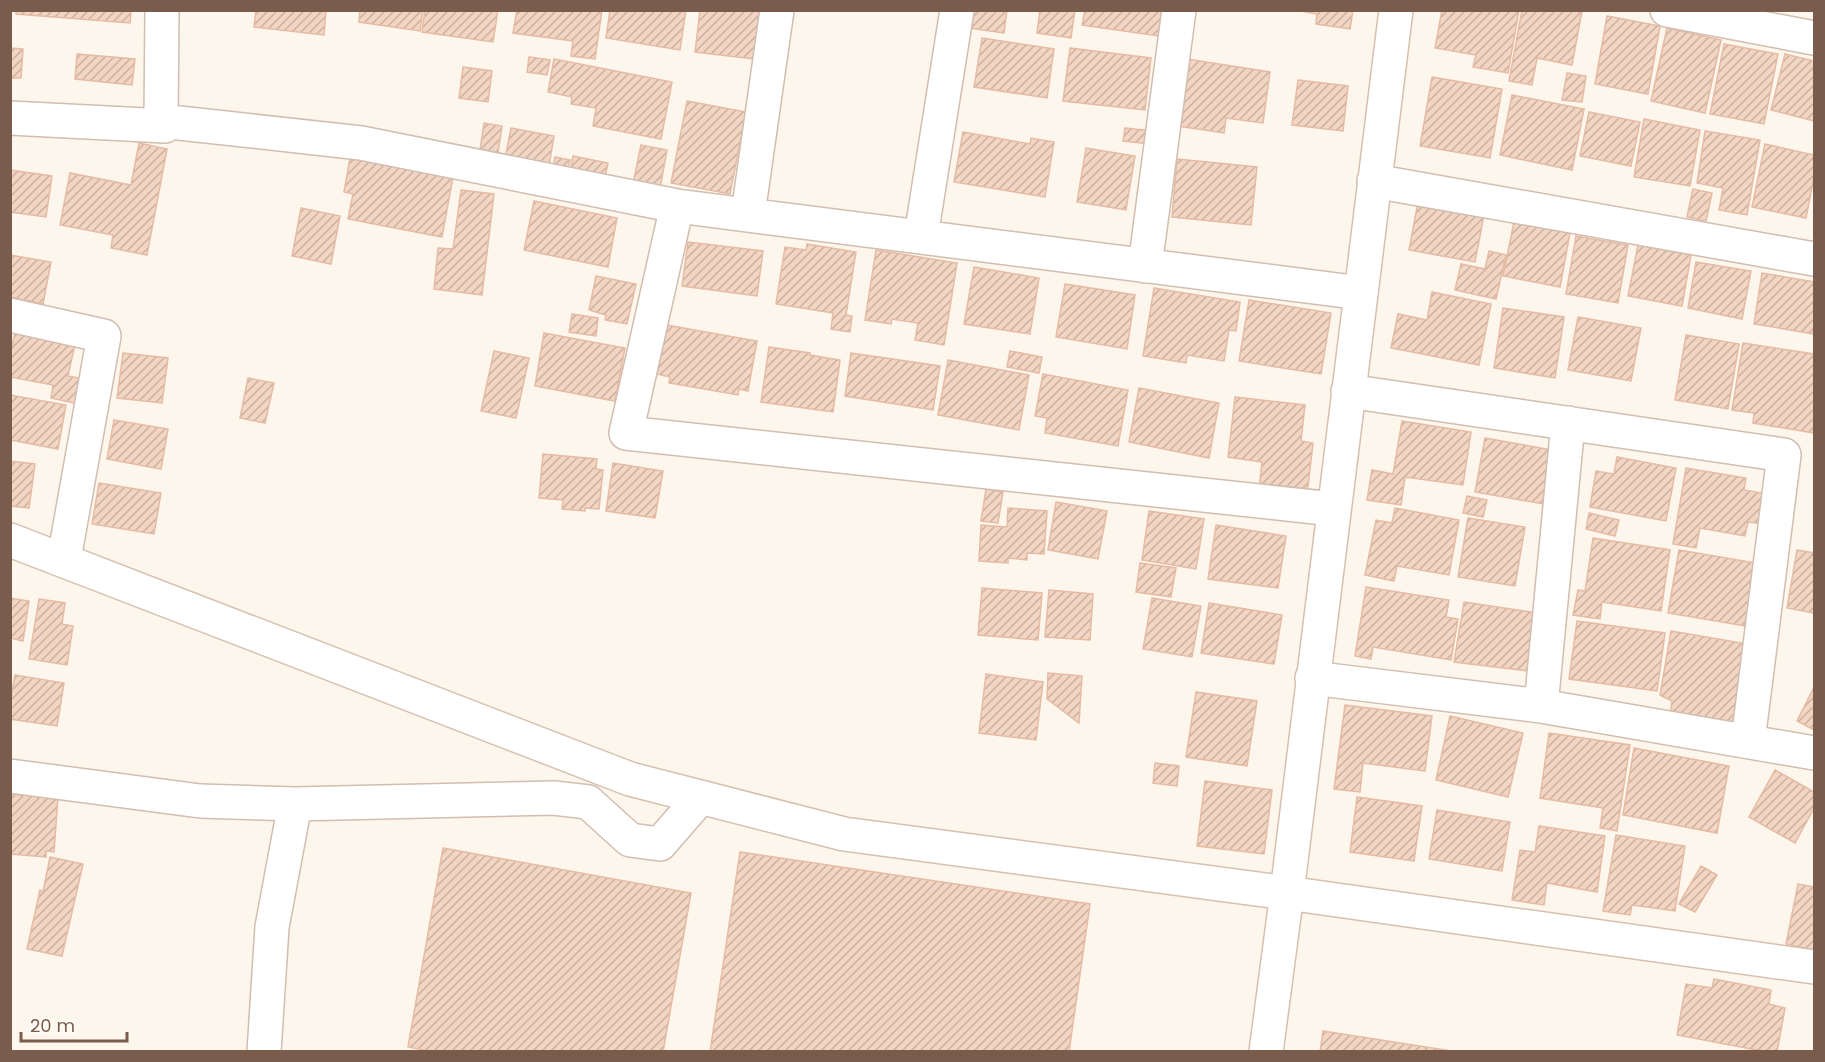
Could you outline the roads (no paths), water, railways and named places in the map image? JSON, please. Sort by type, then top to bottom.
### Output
[{"type":"street","points":[[10,118],[165,126],[161,121],[162,10]]},
{"type":"street","points":[[748,214],[777,10]]},
{"type":"street","points":[[921,236],[957,10]]},
{"type":"street","points":[[1145,266],[1179,10]]},
{"type":"street","points":[[1266,1052],[1396,10]]},
{"type":"street","points":[[1667,10],[1815,38]]},
{"type":"street","points":[[161,121],[361,143],[678,206],[1361,293]]},
{"type":"street","points":[[1374,182],[1815,259]]},
{"type":"street","points":[[678,206],[626,433],[1333,509]]},
{"type":"street","points":[[10,315],[104,336],[64,559]]},
{"type":"street","points":[[1348,391],[1784,455],[1748,741]]},
{"type":"street","points":[[1541,706],[1568,423]]},
{"type":"street","points":[[10,540],[630,779],[844,834],[1287,893],[1815,968]]},
{"type":"street","points":[[1312,678],[1541,706],[1815,753]]},
{"type":"street","points":[[10,776],[200,801],[295,804],[554,798],[588,802],[630,840],[660,844],[700,798]]},
{"type":"street","points":[[264,1052],[272,927],[295,804]]}]
